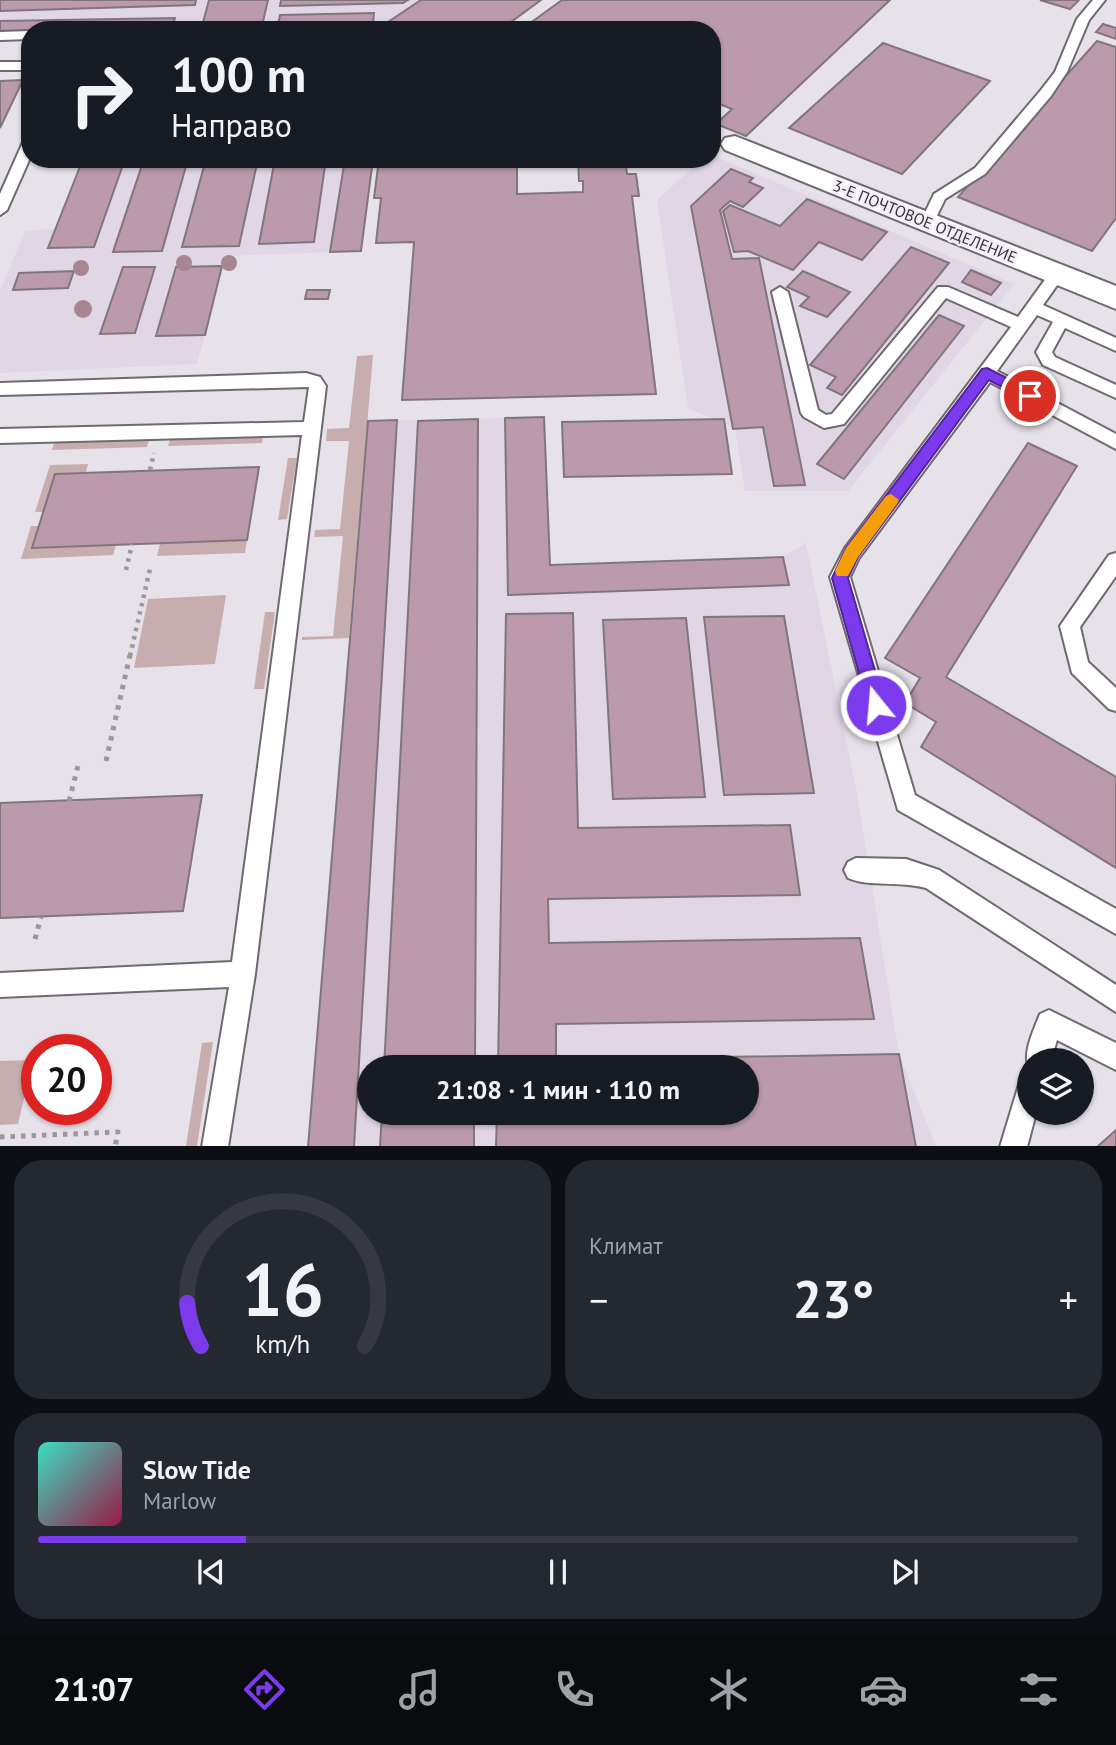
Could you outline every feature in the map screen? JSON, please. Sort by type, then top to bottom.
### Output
[{"type":"street","name":"3-Е ПОЧТОВОЕ ОТДЕЛЕНИЕ","points":[[735,144],[1116,298]]},
{"type":"lane","points":[[928,221],[939,197],[980,171],[1046,93],[1061,72],[1080,23],[1099,0]]},
{"type":"lane","points":[[0,36],[21,35]]},
{"type":"lane","points":[[0,66],[21,66]]},
{"type":"lane","points":[[0,210],[21,162]]},
{"type":"lane","points":[[1056,274],[987,373],[852,553],[840,578],[906,802],[1116,922]]},
{"type":"lane","points":[[780,292],[810,413],[824,422],[838,419],[943,291],[1021,326]]},
{"type":"lane","points":[[1034,307],[1116,345]]},
{"type":"lane","points":[[1062,320],[1044,352],[1049,361],[1116,392]]},
{"type":"lane","points":[[987,373],[1116,442]]},
{"type":"lane","points":[[0,389],[306,379],[314,381],[318,386],[243,974],[215,1146]]},
{"type":"lane","points":[[0,436],[312,428]]},
{"type":"lane","points":[[1116,561],[1070,626],[1079,667],[1116,702]]},
{"type":"lane","points":[[856,870],[906,871],[931,878],[1116,1000]]},
{"type":"lane","points":[[0,985],[243,974]]},
{"type":"lane","points":[[1042,1048],[1049,1023],[1116,1057]]},
{"type":"lane","points":[[1013,1146],[1019,1125]]},
{"type":"path","points":[[126,570],[132,544]]},
{"type":"path","points":[[106,761],[150,569]]},
{"type":"path","points":[[69,801],[79,762]]},
{"type":"path","points":[[35,939],[41,917]]},
{"type":"path","points":[[0,1137],[118,1132],[115,1146]]},
{"type":"shaded area","points":[[0,0],[421,0],[389,21],[21,21],[21,32],[0,32]]},
{"type":"shaded area","points":[[721,159],[1014,284],[848,491],[745,491],[735,429],[688,408],[657,200],[692,168],[721,168]]},
{"type":"shaded area","points":[[80,168],[372,168],[361,251],[226,256],[197,364],[0,373],[0,291],[25,231],[56,229]]},
{"type":"shaded area","points":[[373,355],[349,638],[302,640],[302,637],[333,636],[343,536],[314,537],[315,530],[340,529],[349,441],[326,441],[327,429],[349,428],[357,356]]},
{"type":"shaded area","points":[[544,417],[550,565],[783,557],[806,543],[857,794],[899,1054],[936,1146],[308,1146],[368,421]]},
{"type":"shaded area","points":[[263,437],[262,443],[168,446],[170,439]]},
{"type":"shaded area","points":[[149,440],[147,447],[52,450],[54,443]]},
{"type":"shaded area","points":[[288,458],[297,458],[287,519],[278,520]]},
{"type":"shaded area","points":[[88,464],[86,472],[55,474],[43,512],[35,512],[50,465]]},
{"type":"shaded area","points":[[31,526],[39,526],[32,547],[116,545],[113,555],[21,559]]},
{"type":"shaded area","points":[[247,540],[245,553],[157,556],[160,543]]},
{"type":"shaded area","points":[[226,595],[215,664],[134,668],[148,599]]},
{"type":"shaded area","points":[[265,612],[275,612],[264,689],[254,689]]},
{"type":"shaded area","points":[[213,1042],[197,1146],[186,1146],[202,1043]]},
{"type":"shaded area","points":[[21,1060],[21,1111],[18,1124],[0,1125],[0,1061]]},
{"type":"building","points":[[0,0],[196,0],[195,5],[0,11]]},
{"type":"building","points":[[209,0],[268,0],[263,21],[203,21]]},
{"type":"building","points":[[281,0],[408,0],[403,3],[280,6]]},
{"type":"building","points":[[421,0],[541,0],[512,21],[390,21]]},
{"type":"building","points":[[562,0],[890,0],[746,136],[721,126],[721,119],[732,109],[721,105],[721,21],[533,21]]},
{"type":"building","points":[[1040,0],[1079,0],[1070,9]]},
{"type":"building","points":[[374,13],[373,21],[279,21],[280,15]]},
{"type":"building","points":[[175,18],[174,21],[21,21],[21,32],[0,32],[0,21]]},
{"type":"building","points":[[1103,24],[1116,28],[1116,39],[1096,32]]},
{"type":"building","points":[[1097,41],[1116,47],[1116,218],[1092,251],[958,197]]},
{"type":"building","points":[[883,43],[990,81],[902,174],[789,128]]},
{"type":"building","points":[[21,80],[0,128],[0,81]]},
{"type":"building","points":[[79,168],[122,168],[94,247],[48,248]]},
{"type":"building","points":[[141,168],[185,168],[162,251],[113,252]]},
{"type":"building","points":[[204,168],[256,168],[239,246],[182,247]]},
{"type":"building","points":[[273,168],[325,168],[314,242],[259,244]]},
{"type":"building","points":[[344,168],[372,168],[361,251],[330,252]]},
{"type":"building","points":[[378,168],[517,168],[517,194],[583,192],[578,168],[626,168],[627,174],[636,174],[639,196],[632,196],[656,394],[402,400],[414,242],[376,243],[381,198],[374,198]]},
{"type":"building","points":[[731,169],[753,178],[749,182],[763,188],[743,207],[730,201],[720,210],[732,259],[759,258],[805,485],[774,486],[763,427],[733,429],[691,206]]},
{"type":"building","points":[[807,199],[887,232],[862,260],[819,242],[793,270],[748,251],[734,252],[723,211],[730,205],[780,226]]},
{"type":"building","points":[[911,247],[949,263],[842,395],[827,388],[836,377],[810,365]]},
{"type":"building","points":[[222,266],[205,335],[156,336],[176,267]]},
{"type":"building","points":[[123,267],[155,267],[135,333],[100,334]]},
{"type":"building","points":[[971,270],[1001,283],[991,295],[962,282]]},
{"type":"building","points":[[74,271],[68,288],[13,290],[19,273]]},
{"type":"building","points":[[803,271],[850,292],[827,317],[800,306],[809,297],[787,287]]},
{"type":"building","points":[[307,290],[330,290],[328,299],[305,299]]},
{"type":"building","points":[[939,315],[964,326],[844,479],[817,464]]},
{"type":"building","points":[[544,417],[550,565],[783,557],[789,585],[508,595],[505,418]]},
{"type":"building","points":[[478,419],[475,1055],[385,1055],[418,421]]},
{"type":"building","points":[[724,419],[732,474],[564,477],[562,422]]},
{"type":"building","points":[[397,420],[359,1055],[357,1055],[354,1146],[308,1146],[368,421]]},
{"type":"building","points":[[1028,443],[1077,466],[946,677],[1116,777],[1116,868],[921,747],[936,722],[905,703],[920,678],[885,658]]},
{"type":"building","points":[[259,467],[247,540],[32,548],[55,474]]},
{"type":"building","points":[[573,613],[578,828],[790,825],[800,895],[548,899],[549,943],[860,938],[874,1019],[556,1024],[556,1055],[498,1055],[506,614]]},
{"type":"building","points":[[784,616],[814,793],[724,795],[704,617]]},
{"type":"building","points":[[686,618],[705,797],[613,799],[603,620]]},
{"type":"building","points":[[202,795],[183,911],[0,918],[0,803]]},
{"type":"building","points":[[899,1054],[916,1146],[496,1146],[497,1125],[759,1125],[759,1056]]},
{"type":"building","points":[[381,1125],[474,1125],[474,1146],[380,1146]]},
{"type":"building","points":[[1116,1130],[1116,1146],[1098,1146]]},
{"type":"slow traffic","points":[[843,571],[852,553],[891,500]]},
{"type":"route","points":[[876,705],[840,578],[852,553],[987,373],[1030,396]]}]
